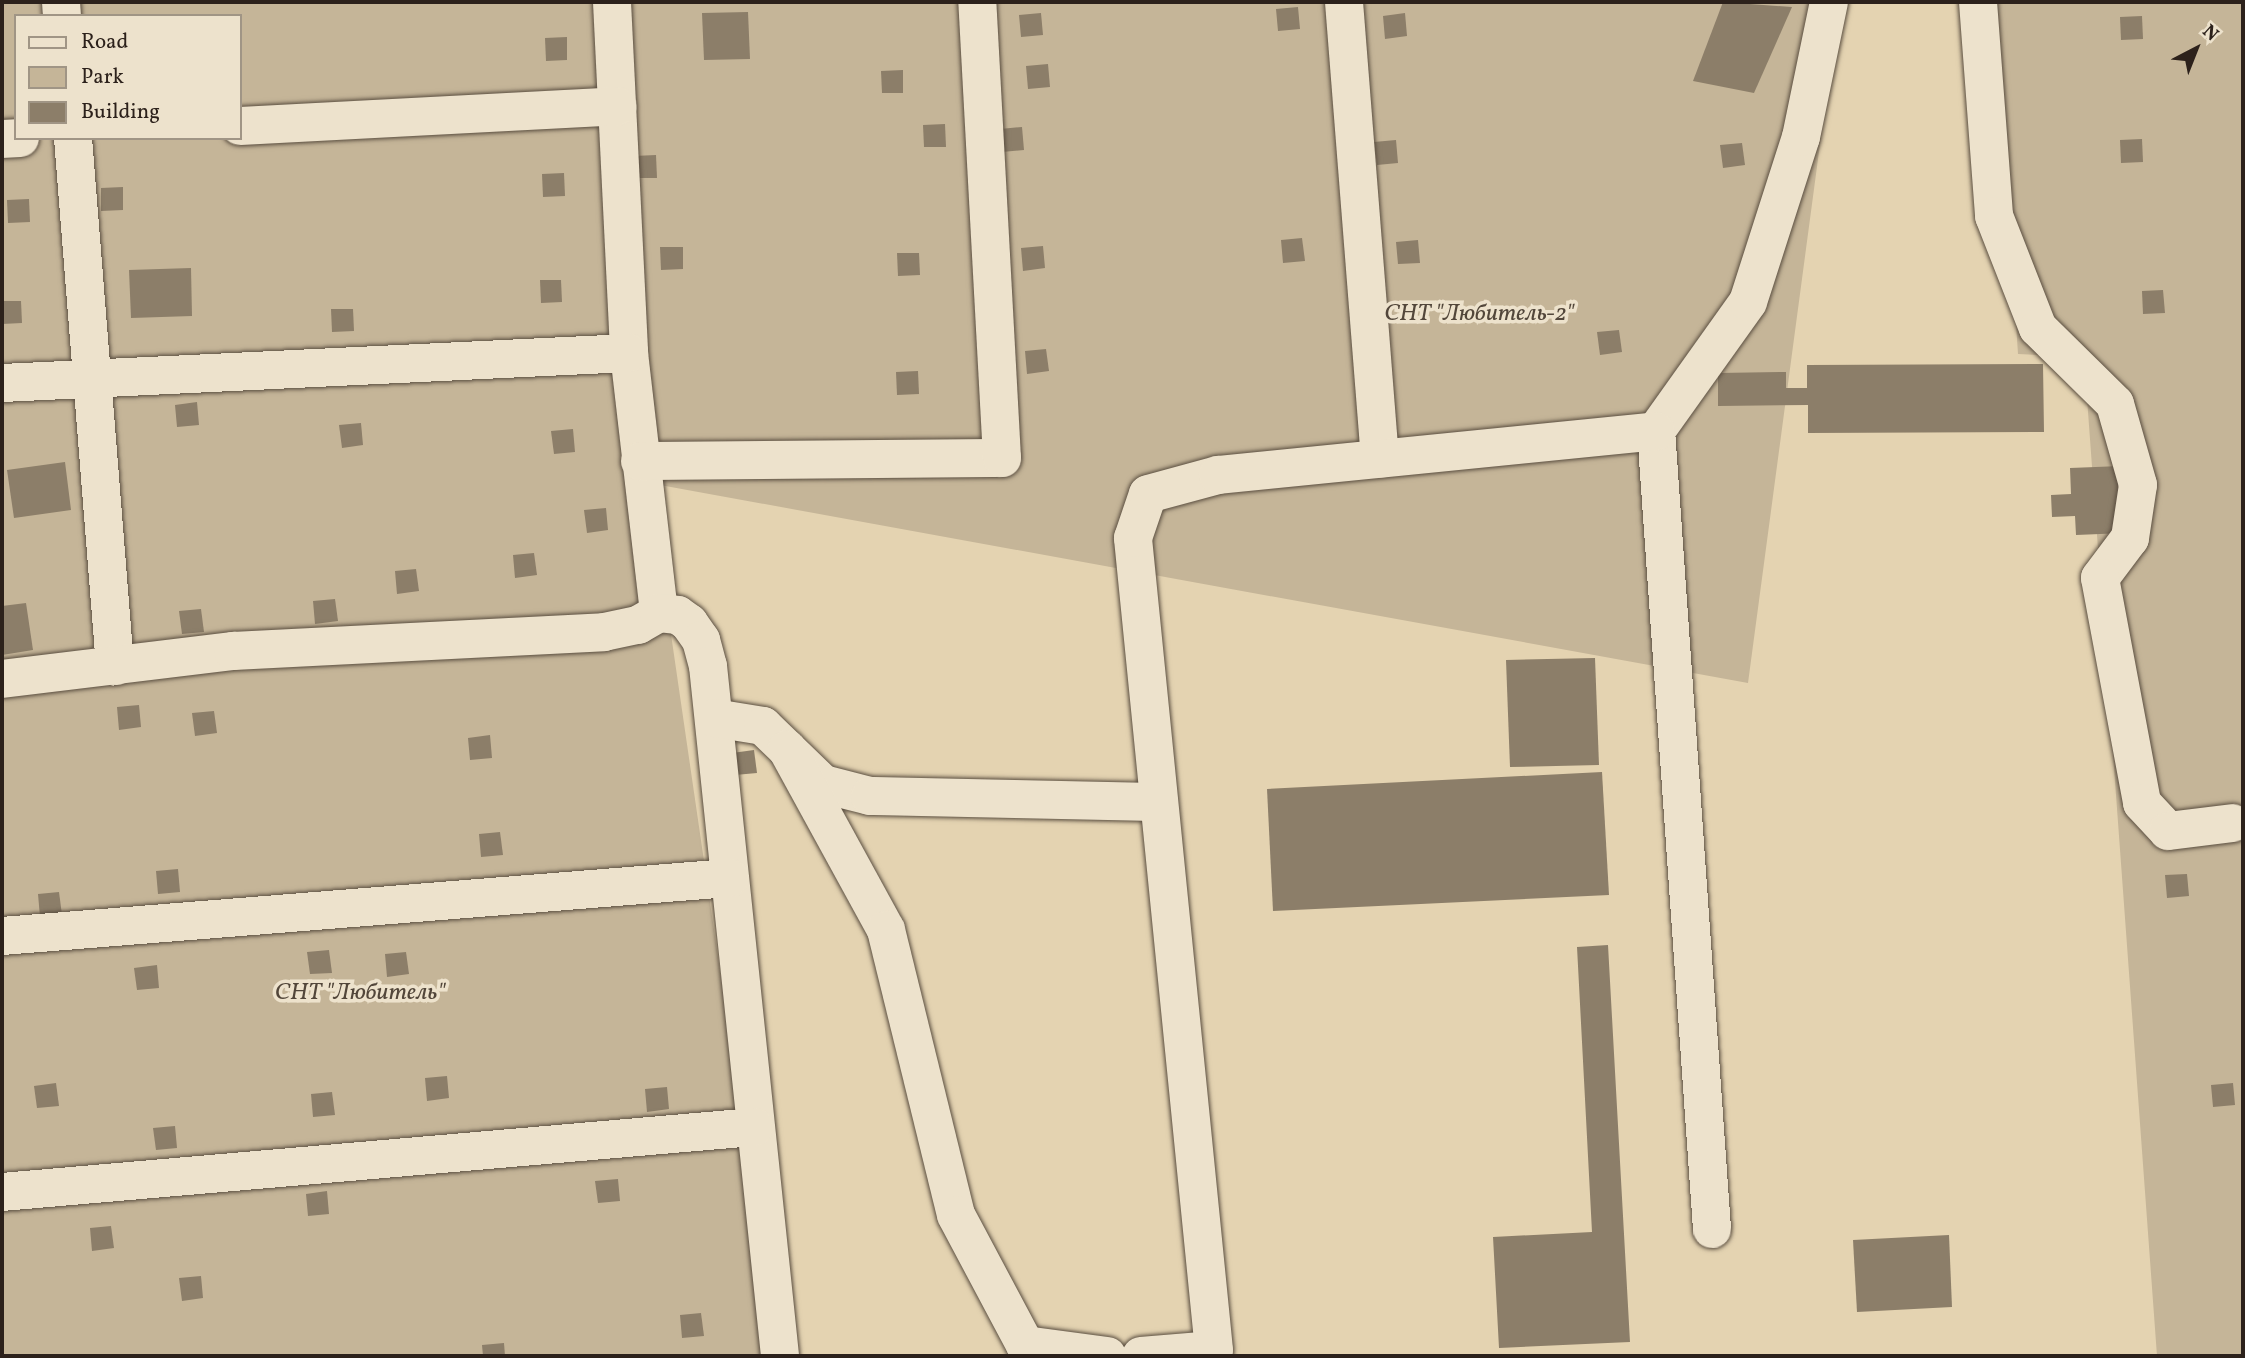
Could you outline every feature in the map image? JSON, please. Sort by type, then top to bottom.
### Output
[{"type":"lane","points":[[612,2],[629,353],[660,613]]},
{"type":"lane","points":[[640,461],[1002,458],[976,2]]},
{"type":"lane","points":[[1344,2],[1380,459]]},
{"type":"lane","points":[[1712,1229],[1656,431],[1748,302],[1801,137],[1829,2]]},
{"type":"lane","points":[[1978,2],[1994,216],[2039,328],[2115,404],[2138,485],[2130,538],[2100,579],[2142,803],[2168,831],[2234,823]]},
{"type":"lane","points":[[242,126],[617,106]]},
{"type":"lane","points":[[73,140],[115,666]]},
{"type":"lane","points":[[2,383],[629,353]]},
{"type":"lane","points":[[1141,1356],[1214,1350],[1133,538],[1149,494],[1218,475],[1656,431]]},
{"type":"lane","points":[[2,679],[233,651],[604,632],[638,625],[660,613],[678,615],[701,640],[714,718],[754,1127],[780,1356]]},
{"type":"lane","points":[[714,718],[763,726],[822,784],[870,796],[1159,803]]},
{"type":"lane","points":[[787,750],[886,930],[956,1215],[1025,1345],[1107,1356]]},
{"type":"lane","points":[[2,936],[730,878]]},
{"type":"lane","points":[[2,1192],[754,1127]]},
{"type":"green space","points":[[2,2],[1839,2],[1748,683],[649,483],[776,1356],[2,1356]]},
{"type":"green space","points":[[1995,2],[2243,2],[2243,1356],[2157,1356],[2084,357],[2018,354]]},
{"type":"building","points":[[1723,2],[1792,7],[1754,93],[1693,81]]},
{"type":"building","points":[[1298,7],[1300,29],[1278,31],[1276,9]]},
{"type":"building","points":[[748,12],[750,59],[704,60],[702,13]]},
{"type":"building","points":[[1041,13],[1043,35],[1021,37],[1019,15]]},
{"type":"building","points":[[1405,13],[1407,36],[1385,39],[1383,16]]},
{"type":"building","points":[[2142,16],[2143,39],[2121,40],[2120,17]]},
{"type":"building","points":[[567,37],[567,60],[546,61],[545,38]]},
{"type":"building","points":[[1048,64],[1050,87],[1028,89],[1026,66]]},
{"type":"building","points":[[903,70],[903,93],[882,93],[881,71]]},
{"type":"building","points":[[945,124],[946,147],[924,147],[923,125]]},
{"type":"building","points":[[1022,127],[1024,150],[1002,152],[1000,129]]},
{"type":"building","points":[[2142,139],[2143,162],[2121,163],[2120,140]]},
{"type":"building","points":[[1396,140],[1398,163],[1377,165],[1374,142]]},
{"type":"building","points":[[1742,143],[1745,165],[1723,168],[1720,145]]},
{"type":"building","points":[[656,155],[657,178],[635,178],[634,156]]},
{"type":"building","points":[[564,173],[565,196],[543,197],[542,174]]},
{"type":"building","points":[[123,187],[123,210],[101,211],[101,188]]},
{"type":"building","points":[[29,199],[30,222],[8,223],[7,200]]},
{"type":"building","points":[[1302,238],[1305,261],[1283,263],[1281,240]]},
{"type":"building","points":[[1418,240],[1420,263],[1398,264],[1396,242]]},
{"type":"building","points":[[1043,246],[1045,268],[1023,271],[1021,248]]},
{"type":"building","points":[[660,247],[683,247],[683,269],[661,270]]},
{"type":"building","points":[[897,253],[919,253],[920,275],[898,276]]},
{"type":"building","points":[[191,268],[192,316],[131,318],[129,270]]},
{"type":"building","points":[[540,280],[561,280],[562,302],[541,303]]},
{"type":"building","points":[[2163,290],[2165,313],[2143,314],[2142,291]]},
{"type":"building","points":[[2,301],[21,301],[22,323],[2,324]]},
{"type":"building","points":[[331,309],[353,309],[354,331],[332,332]]},
{"type":"building","points":[[1619,330],[1622,352],[1600,355],[1597,332]]},
{"type":"building","points":[[1046,349],[1049,371],[1027,374],[1025,351]]},
{"type":"building","points":[[2043,364],[2044,432],[1808,433],[1808,405],[1718,406],[1718,373],[1786,372],[1786,388],[1807,388],[1807,365]]},
{"type":"building","points":[[918,371],[919,394],[897,395],[896,372]]},
{"type":"building","points":[[197,402],[199,425],[177,427],[175,405]]},
{"type":"building","points":[[361,423],[363,445],[342,448],[339,425]]},
{"type":"building","points":[[573,429],[575,452],[554,454],[551,431]]},
{"type":"building","points":[[65,462],[71,510],[14,518],[7,470]]},
{"type":"building","points":[[2121,466],[2124,533],[2076,535],[2075,516],[2052,517],[2051,495],[2071,494],[2070,468]]},
{"type":"building","points":[[606,508],[608,530],[587,533],[584,510]]},
{"type":"building","points":[[534,553],[537,575],[515,578],[513,555]]},
{"type":"building","points":[[416,569],[419,591],[397,594],[395,571]]},
{"type":"building","points":[[335,599],[338,621],[315,624],[313,601]]},
{"type":"building","points":[[26,603],[33,650],[2,655],[2,606]]},
{"type":"building","points":[[201,609],[204,632],[182,634],[179,611]]},
{"type":"building","points":[[1595,658],[1599,765],[1510,767],[1506,660]]},
{"type":"building","points":[[139,705],[141,727],[119,730],[117,707]]},
{"type":"building","points":[[214,711],[217,733],[195,736],[192,713]]},
{"type":"building","points":[[490,735],[492,758],[470,760],[468,738]]},
{"type":"building","points":[[754,750],[757,773],[735,775],[732,753]]},
{"type":"building","points":[[1602,772],[1609,895],[1273,911],[1267,789]]},
{"type":"building","points":[[500,832],[503,855],[481,857],[479,834]]},
{"type":"building","points":[[178,869],[180,892],[158,894],[156,871]]},
{"type":"building","points":[[2187,874],[2189,896],[2167,898],[2165,875]]},
{"type":"building","points":[[59,892],[62,915],[40,917],[38,894]]},
{"type":"building","points":[[1608,945],[1630,1342],[1499,1348],[1493,1237],[1592,1232],[1577,947]]},
{"type":"building","points":[[329,950],[332,973],[310,974],[307,952]]},
{"type":"building","points":[[406,952],[409,974],[387,977],[385,954]]},
{"type":"building","points":[[157,965],[159,988],[137,990],[134,968]]},
{"type":"building","points":[[447,1076],[449,1098],[427,1101],[425,1078]]},
{"type":"building","points":[[56,1083],[59,1106],[37,1108],[34,1086]]},
{"type":"building","points":[[2233,1083],[2235,1105],[2213,1107],[2211,1085]]},
{"type":"building","points":[[667,1087],[669,1109],[647,1112],[645,1089]]},
{"type":"building","points":[[332,1092],[335,1115],[313,1117],[311,1094]]},
{"type":"building","points":[[175,1126],[177,1148],[156,1150],[153,1128]]},
{"type":"building","points":[[618,1179],[620,1201],[598,1203],[595,1181]]},
{"type":"building","points":[[327,1191],[329,1214],[308,1216],[306,1194]]},
{"type":"building","points":[[111,1226],[114,1248],[92,1251],[90,1228]]},
{"type":"building","points":[[1949,1235],[1952,1307],[1857,1312],[1853,1240]]},
{"type":"building","points":[[201,1276],[203,1298],[182,1301],[179,1278]]},
{"type":"building","points":[[701,1313],[704,1336],[682,1338],[680,1315]]},
{"type":"building","points":[[504,1343],[505,1356],[483,1356],[482,1345]]},
{"type":"park label","name":"СНТ \"Любитель-2\"","points":[[1479,315]]},
{"type":"park label","name":"СНТ \"Любитель\"","points":[[360,994]]}]
